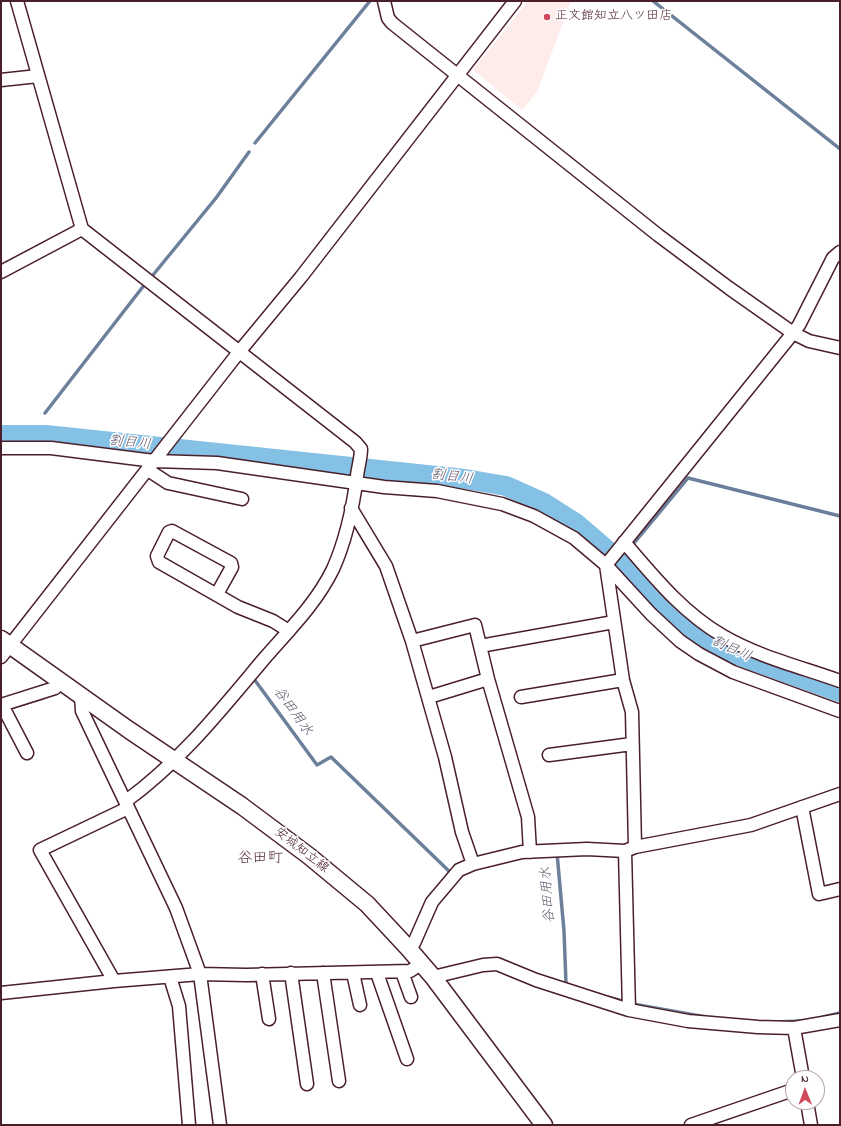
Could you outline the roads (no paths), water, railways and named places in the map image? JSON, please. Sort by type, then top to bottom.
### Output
[{"type":"main road","name":"安城知立線","points":[[4,647],[61,682],[242,806],[309,856],[367,904],[433,977],[544,1125]]},
{"type":"street","points":[[17,1],[82,229],[355,442],[361,449],[357,480],[347,529],[332,570],[314,602],[174,760],[151,783],[127,804],[40,850],[114,981]]},
{"type":"street","points":[[384,1],[388,18],[392,23],[507,113],[658,235],[793,333],[809,341],[840,348]]},
{"type":"street","points":[[4,647],[151,465],[239,352],[301,277],[515,1]]},
{"type":"street","points":[[1,80],[38,76]]},
{"type":"street","points":[[1,272],[82,229]]},
{"type":"street","points":[[629,1010],[632,712],[623,680],[606,565],[799,325],[833,258],[840,252]]},
{"type":"street","points":[[1,448],[51,448],[151,465],[217,463],[357,480],[463,496],[518,509],[574,538],[606,565],[650,614],[680,641],[699,654],[733,672],[840,711]]},
{"type":"street","points":[[151,465],[168,484],[242,499]]},
{"type":"street","points":[[351,508],[386,566],[412,641],[447,764],[462,832],[473,864]]},
{"type":"street","points":[[217,594],[232,567],[231,563],[172,531],[169,532],[157,556],[159,562],[238,607],[273,621],[289,631]]},
{"type":"street","points":[[624,542],[659,583],[685,609],[724,637],[765,656],[840,681]]},
{"type":"street","points":[[480,646],[614,622]]},
{"type":"street","points":[[412,641],[475,625],[488,678],[528,817],[530,852]]},
{"type":"street","points":[[429,697],[488,678]]},
{"type":"street","points":[[521,697],[623,680]]},
{"type":"street","points":[[27,753],[3,708],[55,688],[61,682]]},
{"type":"street","points":[[81,696],[82,711],[176,908],[200,974],[220,1125]]},
{"type":"street","points":[[548,755],[632,744]]},
{"type":"street","points":[[409,949],[414,943],[432,902],[459,870],[473,864],[522,852],[630,849],[751,825],[840,794]]},
{"type":"street","points":[[802,807],[819,894],[840,889]]},
{"type":"street","points":[[1,994],[114,981],[200,974],[323,974],[402,972],[410,971],[421,964]]},
{"type":"street","points":[[433,977],[483,964],[497,964],[536,980],[629,1010],[688,1021],[758,1028],[794,1028],[840,1020]]},
{"type":"street","points":[[377,972],[407,1059]]},
{"type":"street","points":[[402,972],[411,997]]},
{"type":"street","points":[[291,973],[307,1084]]},
{"type":"street","points":[[353,973],[360,1005]]},
{"type":"street","points":[[262,974],[269,1019]]},
{"type":"street","points":[[323,974],[339,1081]]},
{"type":"street","points":[[170,977],[179,1006],[189,1125]]},
{"type":"street","points":[[794,1028],[802,1070]]},
{"type":"street","points":[[691,1125],[785,1093]]},
{"type":"street","points":[[808,1110],[811,1125]]},
{"type":"waterway","points":[[255,143],[370,1]]},
{"type":"waterway","points":[[653,1],[840,149]]},
{"type":"waterway","points":[[153,275],[216,198],[249,152]]},
{"type":"waterway","points":[[45,413],[145,284]]},
{"type":"waterway","points":[[45,427],[46,435]]},
{"type":"waterway","name":"割目川","points":[[1,435],[46,435],[465,479],[506,486],[544,503],[577,524],[620,561],[685,625],[726,651],[840,692]]},
{"type":"waterway","points":[[635,542],[688,478],[840,516]]},
{"type":"waterway","name":"割目川","points":[[620,561],[623,557]]},
{"type":"waterway","name":"谷田用水","points":[[254,679],[317,765],[331,757],[452,874]]},
{"type":"waterway","name":"谷田用水","points":[[7,709],[43,698]]},
{"type":"waterway","name":"谷田用水","points":[[555,853],[557,853],[564,931],[566,984],[568,985]]},
{"type":"waterway","name":"谷田用水","points":[[607,997],[619,1000]]},
{"type":"waterway","name":"谷田用水","points":[[633,1004],[706,1017]]},
{"type":"waterway","name":"谷田用水","points":[[823,1017],[840,1013]]},
{"type":"waterway","name":"谷田用水","points":[[772,1022],[802,1021]]},
{"type":"place","name":"正文館知立八ツ田店","points":[[547,17]]},
{"type":"district","name":"谷田町","points":[[260,860]]}]
